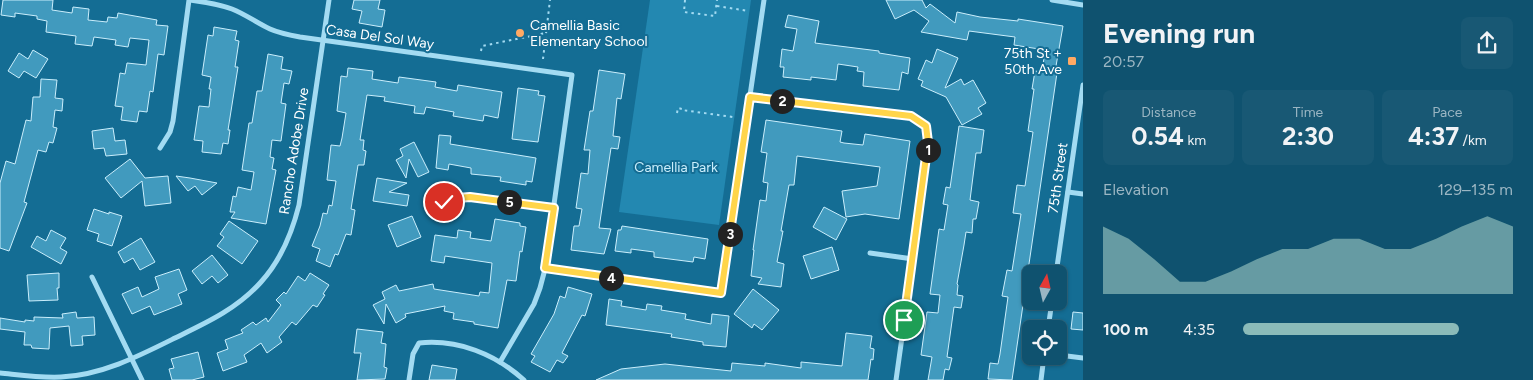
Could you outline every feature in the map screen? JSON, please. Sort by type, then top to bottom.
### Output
[{"type":"street","name":"Casa Del Sol Way","points":[[190,0],[231,9],[268,28],[286,34],[572,75],[554,208]]},
{"type":"street","points":[[160,148],[170,132],[173,121],[190,0]]},
{"type":"street","name":"Rancho Adobe Drive","points":[[0,373],[34,377],[61,377],[84,374],[132,359],[226,312],[244,299],[260,282],[272,268],[284,248],[293,227],[299,205],[328,0]]},
{"type":"street","points":[[545,268],[721,293],[764,0]]},
{"type":"street","points":[[1052,0],[1083,5]]},
{"type":"street","name":"75th Street","points":[[1057,265],[1083,85]]},
{"type":"street","points":[[750,97],[911,116],[926,126],[928,142],[896,380]]},
{"type":"street","points":[[1068,192],[1083,194]]},
{"type":"street","points":[[444,202],[470,197],[554,208],[545,268],[534,304],[500,362]]},
{"type":"street","points":[[870,253],[913,259]]},
{"type":"street","points":[[92,277],[142,380]]},
{"type":"street","points":[[410,380],[413,354],[419,343],[433,341],[456,344],[475,350],[500,362],[524,380]]},
{"type":"street","points":[[1067,356],[1083,358]]},
{"type":"street","points":[[1041,380],[1043,365]]},
{"type":"path","points":[[544,59],[550,0]]},
{"type":"path","points":[[686,0],[684,12],[715,16],[717,0]]},
{"type":"path","points":[[716,6],[749,11]]},
{"type":"path","points":[[481,51],[482,46],[546,34]]},
{"type":"path","points":[[677,113],[678,108],[733,117]]},
{"type":"green space","name":"Camellia Park","points":[[650,0],[751,0],[719,225],[619,212]]},
{"type":"building","points":[[3,0],[53,0],[52,10],[72,13],[73,7],[89,9],[88,20],[107,22],[108,17],[117,18],[118,13],[157,20],[156,25],[168,26],[164,55],[158,54],[153,92],[150,91],[147,112],[139,111],[137,122],[121,120],[123,107],[115,106],[120,73],[125,74],[127,63],[146,65],[149,40],[130,38],[128,47],[115,45],[116,40],[94,37],[92,46],[75,44],[76,36],[46,32],[47,21],[37,19],[37,16],[15,13],[15,17],[1,15]]},
{"type":"building","points":[[354,0],[380,0],[378,9],[385,10],[382,27],[359,23],[362,11],[352,9]]},
{"type":"building","points":[[886,0],[922,0],[926,8],[930,4],[955,23],[957,12],[980,17],[1018,21],[1018,19],[1063,26],[1029,265],[1022,265],[1022,310],[1012,380],[988,379],[990,363],[998,364],[1000,354],[1008,297],[1002,296],[1007,270],[1012,271],[1021,214],[1013,213],[1017,185],[1025,186],[1033,132],[1028,131],[1034,89],[1032,89],[1035,71],[1042,72],[1045,50],[1014,45],[1015,37],[969,31],[967,40],[921,32],[929,21],[914,10],[895,19]]},
{"type":"building","points":[[788,15],[819,21],[815,43],[879,51],[879,53],[910,58],[908,74],[902,72],[899,90],[863,86],[864,72],[857,71],[858,67],[838,64],[836,80],[811,77],[811,80],[783,77],[784,67],[780,67],[782,49],[793,51],[797,29],[785,27]]},
{"type":"building","points":[[214,27],[237,31],[235,40],[239,41],[235,67],[238,67],[228,130],[230,130],[228,144],[223,143],[221,154],[202,152],[203,141],[194,140],[199,106],[209,107],[211,77],[202,75],[208,35],[213,36]]},
{"type":"building","points":[[937,49],[958,58],[945,88],[961,79],[964,85],[973,80],[986,103],[978,108],[982,114],[962,125],[946,97],[921,86],[923,81],[918,79],[926,60],[932,63]]},
{"type":"building","points":[[33,50],[48,59],[36,78],[24,71],[19,78],[8,71],[19,53],[28,59]]},
{"type":"building","points":[[268,54],[283,57],[281,69],[292,71],[289,84],[284,83],[281,103],[286,104],[281,141],[272,140],[270,157],[274,158],[272,169],[276,170],[266,224],[231,218],[235,212],[230,212],[233,196],[236,197],[238,187],[251,190],[254,172],[242,170],[249,123],[252,123],[257,91],[262,91]]},
{"type":"building","points":[[348,68],[373,71],[372,79],[398,83],[399,77],[436,82],[435,87],[457,91],[458,85],[502,92],[498,118],[484,115],[483,121],[453,116],[454,112],[426,107],[424,114],[414,113],[415,106],[384,101],[385,97],[367,95],[360,140],[364,140],[363,150],[366,151],[364,165],[358,165],[351,209],[355,210],[351,235],[346,234],[338,255],[335,254],[330,267],[316,261],[320,249],[312,246],[323,213],[327,214],[329,205],[332,206],[336,181],[327,180],[331,145],[340,146],[342,138],[346,113],[337,111],[341,76],[347,77]]},
{"type":"building","points":[[599,70],[625,74],[621,99],[617,98],[613,136],[620,137],[618,149],[611,148],[599,228],[611,229],[604,254],[571,250],[574,226],[579,226],[582,209],[576,208],[581,173],[588,174],[590,150],[584,150],[590,111],[593,111]]},
{"type":"building","points":[[41,79],[57,80],[55,98],[63,99],[62,111],[55,110],[53,127],[57,128],[53,143],[49,142],[46,152],[38,150],[24,202],[27,203],[9,251],[0,248],[0,183],[6,161],[15,164],[26,120],[31,121],[33,97],[40,97]]},
{"type":"building","points":[[518,88],[539,91],[538,95],[545,96],[538,142],[512,139]]},
{"type":"building","points":[[766,120],[842,131],[840,142],[844,143],[863,145],[865,134],[910,141],[899,219],[865,214],[846,217],[842,191],[877,186],[880,167],[797,156],[794,185],[789,185],[777,262],[784,264],[781,287],[758,284],[762,278],[751,276],[760,200],[766,201],[768,183],[763,182],[767,153],[761,152]]},
{"type":"building","points":[[959,126],[984,130],[981,153],[976,153],[970,200],[979,202],[976,219],[973,219],[972,233],[966,232],[957,284],[957,295],[963,296],[961,308],[954,307],[947,357],[952,358],[949,370],[945,369],[943,380],[928,380],[932,357],[921,355],[927,312],[938,313],[940,295],[930,294],[939,229],[944,230],[948,205],[943,204],[946,187],[950,188]]},
{"type":"building","points":[[113,128],[115,141],[125,140],[127,154],[106,156],[104,148],[94,149],[92,131]]},
{"type":"building","points":[[439,135],[451,136],[450,144],[536,158],[532,182],[526,181],[526,185],[500,181],[501,177],[471,174],[471,168],[449,164],[448,170],[436,168]]},
{"type":"building","points":[[414,142],[429,172],[418,177],[409,159],[406,178],[396,160],[403,156],[400,149]]},
{"type":"building","points":[[130,159],[145,178],[168,176],[171,203],[145,206],[142,181],[121,198],[105,178]]},
{"type":"building","points":[[176,176],[217,183],[202,195],[195,186],[188,191]]},
{"type":"building","points":[[377,178],[407,183],[389,192],[409,195],[407,206],[373,201]]},
{"type":"building","points":[[824,207],[847,219],[836,240],[813,227]]},
{"type":"building","points":[[94,209],[122,216],[112,246],[97,241],[99,234],[87,230]]},
{"type":"building","points":[[412,216],[421,237],[397,247],[388,225]]},
{"type":"building","points":[[495,219],[520,223],[520,226],[526,227],[522,252],[520,251],[516,281],[507,280],[498,328],[453,319],[454,313],[444,311],[445,306],[405,314],[406,317],[396,323],[386,304],[384,324],[373,305],[385,299],[382,292],[396,285],[399,291],[433,284],[434,289],[479,296],[480,292],[489,293],[492,263],[445,256],[444,263],[431,261],[435,235],[457,238],[458,230],[471,232],[470,238],[491,241]]},
{"type":"building","points":[[229,221],[258,241],[242,264],[217,246],[224,237],[220,234]]},
{"type":"building","points":[[622,226],[708,239],[705,259],[694,257],[693,262],[654,257],[654,252],[631,249],[631,253],[615,251],[618,230],[621,230]]},
{"type":"building","points":[[51,230],[66,238],[60,248],[67,252],[61,264],[31,247],[37,236],[46,241]]},
{"type":"building","points":[[141,238],[155,262],[140,270],[133,258],[124,263],[118,252]]},
{"type":"building","points":[[832,247],[839,270],[811,279],[803,256]]},
{"type":"building","points":[[212,255],[228,275],[218,283],[212,276],[202,284],[192,271]]},
{"type":"building","points":[[179,269],[187,290],[178,294],[182,304],[154,315],[150,306],[132,314],[122,294],[138,287],[142,297],[159,289],[155,277]]},
{"type":"building","points":[[59,273],[58,300],[29,301],[27,275]]},
{"type":"building","points":[[310,273],[329,285],[317,307],[313,305],[296,325],[292,322],[279,337],[282,342],[267,353],[261,343],[244,355],[247,362],[223,371],[217,353],[228,349],[225,340],[243,333],[241,330],[253,322],[256,325],[266,318],[268,322],[281,305],[276,300],[284,292],[286,294],[298,276],[305,281]]},
{"type":"building","points":[[568,287],[592,294],[585,316],[582,315],[562,353],[568,356],[563,363],[557,360],[550,372],[531,362],[535,356],[531,354],[554,314],[560,296],[565,298]]},
{"type":"building","points":[[753,289],[779,310],[762,330],[754,324],[752,328],[734,314]]},
{"type":"building","points":[[609,299],[622,301],[621,306],[646,310],[647,304],[662,306],[661,310],[686,314],[685,319],[711,324],[712,314],[729,316],[726,347],[703,345],[703,342],[671,337],[672,334],[606,325]]},
{"type":"building","points":[[76,312],[77,318],[94,317],[95,335],[82,336],[83,345],[71,346],[69,326],[50,328],[49,349],[32,348],[31,345],[24,345],[25,332],[0,329],[0,318],[25,322],[25,320],[34,321],[34,317],[63,318],[62,314]]},
{"type":"building","points":[[1073,312],[1083,313],[1083,330],[1071,329]]},
{"type":"building","points":[[357,329],[383,332],[381,343],[386,344],[384,367],[387,368],[385,379],[357,380],[361,353],[354,353]]},
{"type":"building","points":[[846,333],[872,336],[870,348],[874,349],[873,360],[871,359],[868,380],[596,380],[621,369],[665,364],[731,371],[732,363],[765,366],[765,363],[801,368],[801,362],[842,366]]},
{"type":"building","points":[[198,352],[204,377],[192,380],[172,380],[169,369],[174,368],[171,359]]},
{"type":"building","points":[[432,365],[457,369],[455,380],[429,380]]},
{"type":"place","name":"Camellia Basic Elementary School","points":[[520,33]]},
{"type":"place","name":"75th St + 50th Ave","points":[[1072,61]]},
{"type":"route","points":[[444,202],[470,197],[554,208],[545,268],[721,293],[750,97],[911,116],[926,126],[928,142],[904,320]]}]
